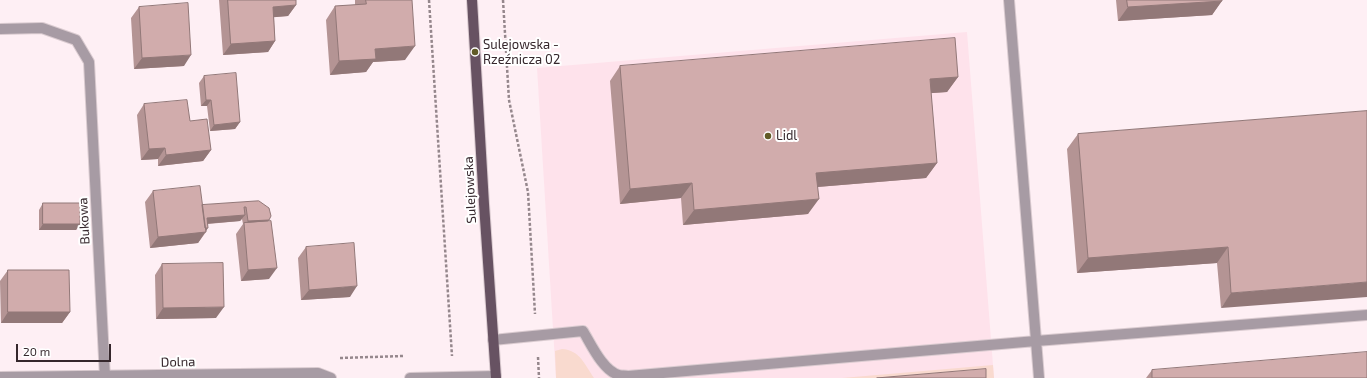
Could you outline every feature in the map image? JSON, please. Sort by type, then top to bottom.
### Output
[{"type":"main road","name":"Sulejowska","points":[[472,0],[492,340],[496,377]]},
{"type":"street","points":[[1009,0],[1039,378]]},
{"type":"street","name":"Bukowa","points":[[0,29],[42,28],[76,40],[89,62],[105,377]]},
{"type":"street","points":[[492,340],[583,331],[605,366],[618,375],[628,376],[1036,341],[1367,315]]},
{"type":"street","name":"Dolna","points":[[0,377],[105,377],[318,372],[331,378]]},
{"type":"street","points":[[410,378],[496,377]]},
{"type":"path","points":[[429,0],[454,377]]},
{"type":"path","points":[[503,0],[509,100],[528,192],[539,378]]},
{"type":"shaded area","points":[[967,32],[994,378],[556,378],[537,68]]},
{"type":"shaded area","points":[[562,349],[578,355],[594,378],[556,378],[555,351]]},
{"type":"shaded area","points":[[993,365],[994,378],[842,378]]},
{"type":"building","points":[[228,0],[296,0],[296,5],[273,7],[275,41],[231,44]]},
{"type":"building","points":[[366,0],[412,0],[415,46],[375,49],[376,59],[339,61],[335,6],[366,4]]},
{"type":"building","points":[[1127,0],[1222,0],[1222,1],[1128,7]]},
{"type":"building","points":[[188,3],[191,55],[142,58],[139,7]]},
{"type":"building","name":"Lidl","points":[[955,38],[958,77],[930,79],[937,163],[816,173],[819,199],[694,210],[692,183],[630,189],[620,66]]},
{"type":"building","points":[[236,73],[240,122],[214,125],[211,100],[206,100],[204,76]]},
{"type":"building","points":[[187,100],[190,121],[207,119],[211,150],[166,155],[165,148],[149,149],[144,104]]},
{"type":"building","points":[[1367,111],[1367,282],[1231,293],[1228,247],[1088,258],[1078,134]]},
{"type":"building","points":[[200,186],[206,232],[158,237],[153,191]]},
{"type":"building","points":[[259,201],[269,208],[271,216],[269,220],[248,221],[246,207],[244,207],[245,215],[207,218],[208,228],[205,228],[202,205]]},
{"type":"building","points":[[43,203],[80,203],[80,224],[43,224]]},
{"type":"building","points":[[271,221],[277,268],[248,270],[244,223]]},
{"type":"building","points":[[354,243],[357,286],[309,290],[306,247]]},
{"type":"building","points":[[223,263],[224,307],[163,308],[162,264]]},
{"type":"building","points":[[8,270],[69,270],[70,312],[8,312]]},
{"type":"building","points":[[1367,352],[1367,378],[1152,378],[1152,370]]},
{"type":"building","points":[[986,369],[986,378],[877,378]]},
{"type":"place","name":"Sulejowska - Rzeźnicza 02","points":[[475,52]]},
{"type":"place","name":"Lidl","points":[[768,136]]}]
